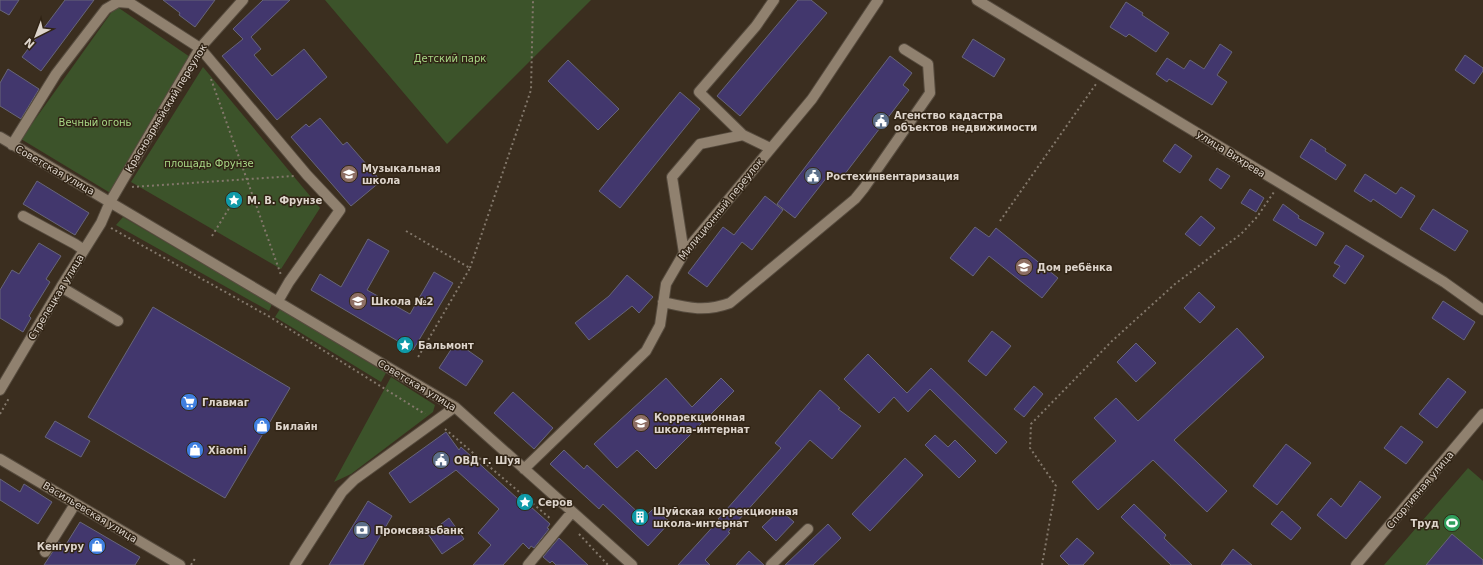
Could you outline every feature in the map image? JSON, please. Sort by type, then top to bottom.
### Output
[{"type":"street","name":"Красноармейский переулок","points":[[110,202],[200,48],[243,0]]},
{"type":"street","points":[[770,148],[743,135],[699,92],[756,26],[774,0]]},
{"type":"street","name":"Милиционный переулок","points":[[524,469],[646,350],[660,325],[666,284],[684,253],[812,99],[878,0]]},
{"type":"street","name":"улица Вихрева","points":[[977,0],[1444,282],[1483,310]]},
{"type":"street","points":[[12,145],[56,74],[106,9],[118,2],[130,3],[200,48],[307,175],[340,210],[289,282],[278,302],[119,209],[110,202]]},
{"type":"street","points":[[663,302],[695,309],[719,307],[730,303],[855,199],[930,93],[928,64],[904,49]]},
{"type":"street","points":[[684,253],[672,177],[700,144],[743,135]]},
{"type":"street","name":"Советская улица","points":[[0,137],[110,202]]},
{"type":"street","name":"Стрелецкая улица","points":[[0,390],[100,223],[110,202]]},
{"type":"street","points":[[23,216],[84,250]]},
{"type":"street","points":[[61,287],[118,321]]},
{"type":"street","name":"Советская улица","points":[[278,302],[455,407],[524,469],[569,516],[632,565]]},
{"type":"street","points":[[295,565],[342,492],[350,484],[455,407]]},
{"type":"street","name":"Спортивная улица","points":[[1356,565],[1483,414]]},
{"type":"street","name":"Васильевская улица","points":[[0,459],[180,565]]},
{"type":"street","points":[[45,552],[72,509]]},
{"type":"street","points":[[528,565],[569,516]]},
{"type":"street","points":[[771,565],[808,529]]},
{"type":"path","points":[[417,359],[470,268],[531,90],[533,0]]},
{"type":"path","points":[[1000,220],[1102,75]]},
{"type":"path","points":[[210,77],[283,279]]},
{"type":"path","points":[[129,187],[307,175]]},
{"type":"path","points":[[1042,565],[1056,486],[1030,448],[1030,424],[1118,336],[1176,284],[1241,234],[1257,217],[1280,184]]},
{"type":"path","points":[[212,236],[234,200]]},
{"type":"path","points":[[100,223],[270,317],[436,422],[556,523],[569,516],[608,565]]},
{"type":"path","points":[[406,231],[470,268]]},
{"type":"path","points":[[192,565],[196,557]]},
{"type":"green space","name":"Детский парк","points":[[325,0],[591,0],[447,144]]},
{"type":"green space","name":"Вечный огонь","points":[[116,6],[190,57],[112,194],[21,139]]},
{"type":"green space","name":"площадь Фрунзе","points":[[203,67],[320,208],[281,269],[131,182]]},
{"type":"green space","points":[[123,217],[272,304],[269,311],[116,225]]},
{"type":"green space","points":[[280,309],[386,373],[381,382],[275,317]]},
{"type":"green space","points":[[391,377],[435,405],[433,412],[351,474],[334,482]]},
{"type":"green space","name":"Труд","points":[[1468,468],[1483,481],[1483,565],[1384,565]]},
{"type":"building","points":[[0,0],[19,0],[9,15],[0,10]]},
{"type":"building","points":[[65,0],[94,0],[41,71],[22,57]]},
{"type":"building","points":[[163,0],[215,0],[195,27]]},
{"type":"building","points":[[263,0],[290,0],[251,37],[261,49],[254,55],[272,76],[304,49],[327,77],[277,120],[222,56],[243,39],[233,29]]},
{"type":"building","points":[[798,0],[811,0],[827,13],[740,116],[717,96]]},
{"type":"building","points":[[1126,2],[1169,33],[1156,52],[1129,34],[1126,37],[1110,27]]},
{"type":"building","points":[[973,39],[1005,59],[994,77],[962,57]]},
{"type":"building","points":[[1220,44],[1232,52],[1217,75],[1227,82],[1212,105],[1169,79],[1167,82],[1156,74],[1167,58],[1184,69],[1190,60],[1204,69]]},
{"type":"building","points":[[1465,55],[1483,68],[1483,71],[1474,84],[1455,70]]},
{"type":"building","points":[[890,56],[912,73],[903,85],[909,90],[841,179],[831,172],[795,218],[777,204]]},
{"type":"building","points":[[568,60],[619,109],[598,130],[548,81]]},
{"type":"building","points":[[8,69],[39,89],[21,119],[0,106],[0,83]]},
{"type":"building","points":[[680,92],[700,109],[620,208],[599,191]]},
{"type":"building","points":[[320,118],[343,145],[347,142],[381,181],[351,206],[291,137],[306,124],[309,127]]},
{"type":"building","points":[[1311,139],[1326,149],[1325,151],[1346,165],[1336,180],[1300,157]]},
{"type":"building","points":[[1175,144],[1192,156],[1180,173],[1163,161]]},
{"type":"building","points":[[1217,168],[1230,176],[1221,189],[1209,180]]},
{"type":"building","points":[[1365,174],[1396,194],[1401,187],[1415,196],[1401,218],[1373,199],[1371,202],[1354,191]]},
{"type":"building","points":[[37,181],[89,213],[75,235],[23,204]]},
{"type":"building","points":[[1250,189],[1264,198],[1256,212],[1241,203]]},
{"type":"building","points":[[765,196],[783,210],[752,250],[742,242],[707,287],[688,273],[723,227],[734,235]]},
{"type":"building","points":[[1283,204],[1299,216],[1298,218],[1324,233],[1316,246],[1273,220]]},
{"type":"building","points":[[1433,209],[1468,231],[1455,251],[1420,229]]},
{"type":"building","points":[[1201,216],[1215,228],[1200,246],[1185,234]]},
{"type":"building","name":"Дом ребёнка","points":[[975,227],[989,237],[996,228],[1058,278],[1042,298],[989,256],[973,276],[950,258]]},
{"type":"building","name":"Школа №2","points":[[368,239],[389,251],[367,290],[410,314],[434,272],[453,283],[413,350],[311,290],[320,274],[341,287]]},
{"type":"building","points":[[39,243],[61,256],[46,279],[50,282],[29,316],[31,318],[23,332],[0,318],[0,290],[12,270],[19,274]]},
{"type":"building","points":[[1346,245],[1364,256],[1345,284],[1333,276],[1340,266],[1334,263]]},
{"type":"building","points":[[627,275],[653,297],[639,313],[632,306],[589,340],[575,323],[609,296]]},
{"type":"building","points":[[1199,292],[1215,307],[1200,323],[1184,308]]},
{"type":"building","points":[[1443,301],[1475,322],[1464,340],[1432,318]]},
{"type":"building","name":"Главмаг","points":[[153,307],[290,388],[225,498],[88,417]]},
{"type":"building","points":[[1237,328],[1264,357],[1174,440],[1227,491],[1207,512],[1153,460],[1098,510],[1072,482],[1116,441],[1094,418],[1116,398],[1138,421]]},
{"type":"building","points":[[992,331],[1011,346],[986,376],[968,361]]},
{"type":"building","points":[[456,342],[483,361],[466,386],[439,368]]},
{"type":"building","points":[[1136,343],[1156,363],[1136,382],[1117,362]]},
{"type":"building","points":[[868,354],[907,393],[931,368],[1007,442],[996,454],[930,389],[908,412],[894,397],[879,413],[844,379]]},
{"type":"building","points":[[666,378],[692,407],[721,378],[734,391],[656,469],[637,450],[617,468],[594,444]]},
{"type":"building","points":[[1448,378],[1466,392],[1437,428],[1419,414]]},
{"type":"building","points":[[1034,386],[1043,394],[1024,417],[1014,409]]},
{"type":"building","points":[[820,390],[840,408],[838,409],[861,426],[832,459],[810,440],[705,560],[710,565],[678,565],[781,448],[775,443]]},
{"type":"building","points":[[513,392],[553,428],[534,449],[494,413]]},
{"type":"building","points":[[55,421],[90,441],[81,457],[45,437]]},
{"type":"building","points":[[1401,426],[1423,442],[1406,464],[1384,448]]},
{"type":"building","points":[[446,432],[459,450],[461,447],[518,499],[520,497],[550,524],[547,528],[549,529],[534,548],[531,546],[529,549],[523,543],[503,565],[473,565],[491,545],[478,533],[499,509],[456,470],[410,503],[389,473]]},
{"type":"building","points":[[935,435],[948,447],[955,440],[976,461],[959,478],[925,445]]},
{"type":"building","points":[[1286,444],[1311,463],[1277,505],[1253,486]]},
{"type":"building","points":[[564,450],[584,469],[587,465],[644,518],[654,508],[670,522],[648,546],[603,504],[599,509],[550,464]]},
{"type":"building","points":[[905,458],[923,475],[870,531],[852,514]]},
{"type":"building","points":[[0,479],[20,492],[24,484],[52,502],[38,524],[0,500]]},
{"type":"building","points":[[1360,481],[1381,497],[1346,539],[1317,515],[1331,498],[1341,507]]},
{"type":"building","points":[[368,501],[392,516],[363,565],[329,565]]},
{"type":"building","points":[[1134,504],[1166,535],[1164,538],[1192,565],[1171,565],[1121,517]]},
{"type":"building","points":[[780,510],[794,522],[776,541],[762,527]]},
{"type":"building","points":[[1282,511],[1301,528],[1291,540],[1271,524]]},
{"type":"building","points":[[449,518],[464,539],[442,554],[428,534]]},
{"type":"building","points":[[80,522],[140,557],[135,565],[44,565],[59,542],[65,546]]},
{"type":"building","points":[[828,524],[841,538],[813,565],[785,565]]},
{"type":"building","points":[[1452,534],[1483,560],[1483,565],[1426,565]]},
{"type":"building","points":[[559,538],[588,565],[556,565],[552,561],[550,563],[543,557]]},
{"type":"building","points":[[1077,538],[1094,553],[1083,565],[1069,565],[1060,556]]},
{"type":"building","points":[[1233,549],[1252,565],[1221,565]]},
{"type":"building","points":[[749,551],[764,565],[736,565]]},
{"type":"place","name":"Агенство кадастра объектов недвижимости","points":[[881,121]]},
{"type":"place","name":"Музыкальная школа","points":[[349,174]]},
{"type":"place","name":"Ростехинвентаризация","points":[[813,176]]},
{"type":"place","name":"М. В. Фрунзе","points":[[234,200]]},
{"type":"place","name":"Дом ребёнка","points":[[1024,267]]},
{"type":"place","name":"Школа №2","points":[[358,301]]},
{"type":"place","name":"Бальмонт","points":[[405,345]]},
{"type":"place","name":"Главмаг","points":[[189,402]]},
{"type":"place","name":"Коррекционная школа-интернат","points":[[641,423]]},
{"type":"place","name":"Билайн","points":[[262,426]]},
{"type":"place","name":"Xiaomi","points":[[195,450]]},
{"type":"place","name":"ОВД г. Шуя","points":[[441,460]]},
{"type":"place","name":"Серов","points":[[525,502]]},
{"type":"place","name":"Шуйская коррекционная школа-интернат","points":[[640,517]]},
{"type":"place","name":"Труд","points":[[1452,523]]},
{"type":"place","name":"Промсвязьбанк","points":[[362,530]]},
{"type":"place","name":"Кенгуру","points":[[97,546]]}]
